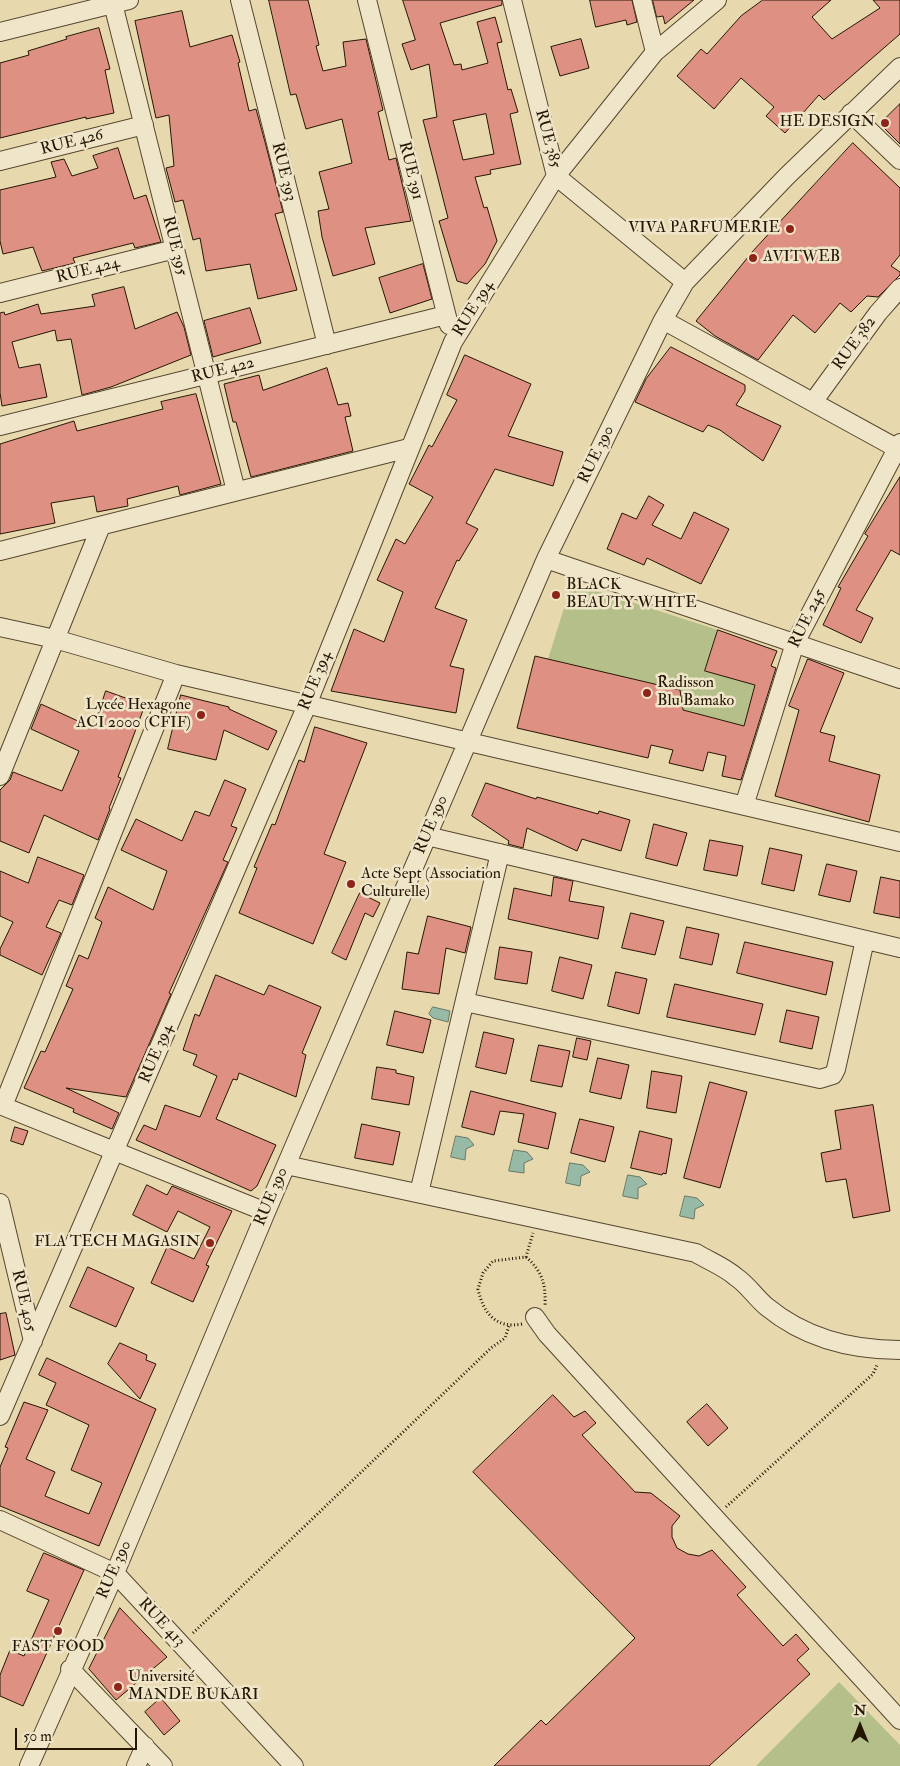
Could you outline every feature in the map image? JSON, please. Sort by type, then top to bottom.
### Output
[{"type":"street","name":"RUE 393","points":[[240,0],[327,345]]},
{"type":"street","name":"RUE 391","points":[[366,0],[453,342]]},
{"type":"street","name":"RUE 385","points":[[512,0],[556,176],[684,282]]},
{"type":"street","points":[[642,0],[655,52]]},
{"type":"street","name":"RUE 394","points":[[0,1416],[307,704],[453,342],[556,176],[655,52],[717,0]]},
{"type":"street","points":[[0,32],[118,1]]},
{"type":"street","name":"RUE 395","points":[[118,1],[144,125],[236,491]]},
{"type":"street","name":"RUE 390","points":[[29,1766],[70,1669],[115,1573],[266,1212],[546,559],[663,320],[684,282],[787,176],[900,67]]},
{"type":"street","points":[[851,113],[900,160]]},
{"type":"street","name":"RUE 426","points":[[0,161],[144,125]]},
{"type":"street","name":"RUE 424","points":[[0,293],[175,249]]},
{"type":"street","name":"RUE 382","points":[[813,402],[878,312],[900,288]]},
{"type":"street","name":"RUE 422","points":[[0,426],[446,315]]},
{"type":"street","points":[[663,320],[899,447]]},
{"type":"street","name":"RUE 245","points":[[744,806],[795,643],[899,447]]},
{"type":"street","points":[[0,551],[409,448]]},
{"type":"street","points":[[0,776],[101,526]]},
{"type":"street","points":[[546,559],[900,679]]},
{"type":"street","points":[[0,627],[56,639],[176,674],[900,842]]},
{"type":"street","points":[[176,674],[2,1105],[266,1212]]},
{"type":"street","points":[[427,836],[900,948]]},
{"type":"street","points":[[419,1194],[500,853]]},
{"type":"street","points":[[465,1002],[820,1079],[833,1075],[836,1070],[866,940]]},
{"type":"street","points":[[286,1165],[696,1254],[736,1276],[767,1307],[809,1333],[843,1346],[900,1350]]},
{"type":"street","name":"RUE 405","points":[[0,1203],[33,1341]]},
{"type":"street","points":[[535,1317],[554,1342],[900,1720]]},
{"type":"street","name":"RUE 413","points":[[0,1520],[115,1573],[294,1766]]},
{"type":"street","points":[[70,1669],[164,1766]]},
{"type":"street","points":[[136,1766],[145,1746]]},
{"type":"path","points":[[526,1257],[536,1219]]},
{"type":"path","points":[[526,1257],[542,1275],[544,1283],[544,1308],[535,1317],[524,1323],[509,1326],[496,1321],[486,1311],[478,1289],[483,1274],[493,1261],[526,1257]]},
{"type":"path","points":[[181,1644],[491,1348],[505,1338],[509,1326]]},
{"type":"path","points":[[714,1517],[873,1374],[877,1368],[880,1350]]},
{"type":"green space","points":[[572,583],[718,630],[705,671],[755,685],[744,726],[683,710],[680,690],[548,659]]},
{"type":"green space","points":[[839,1682],[900,1745],[900,1766],[756,1766]]},
{"type":"shaded area","points":[[433,1007],[450,1011],[448,1022],[433,1018],[429,1014]]},
{"type":"shaded area","points":[[456,1136],[468,1138],[474,1145],[466,1149],[465,1160],[451,1157]]},
{"type":"shaded area","points":[[514,1150],[527,1152],[533,1159],[524,1163],[524,1173],[509,1171]]},
{"type":"shaded area","points":[[570,1163],[583,1165],[590,1172],[581,1176],[580,1186],[566,1183]]},
{"type":"shaded area","points":[[628,1175],[640,1177],[647,1184],[638,1188],[638,1199],[623,1196]]},
{"type":"shaded area","points":[[685,1196],[697,1198],[704,1205],[695,1209],[694,1219],[680,1216]]},
{"type":"building","points":[[269,0],[308,0],[319,45],[316,46],[323,71],[346,66],[343,42],[366,39],[383,110],[378,112],[389,160],[396,158],[411,221],[365,228],[375,264],[333,276],[322,237],[318,211],[329,209],[319,172],[352,163],[342,119],[306,129],[296,94],[291,95]]},
{"type":"building","points":[[403,0],[502,0],[502,5],[440,23],[454,65],[461,64],[462,70],[488,63],[477,22],[495,17],[502,42],[497,43],[508,90],[511,89],[518,112],[510,114],[521,164],[490,170],[491,174],[475,177],[484,208],[487,207],[497,241],[485,264],[467,284],[457,281],[439,221],[448,218],[423,120],[437,117],[429,64],[411,70],[402,44],[415,40]],"holes":[[[486,114],[494,154],[463,160],[453,121]]]},
{"type":"building","points":[[590,0],[632,0],[637,22],[627,25],[626,20],[596,27]]},
{"type":"building","points":[[653,0],[694,0],[665,24],[663,16],[657,17]]},
{"type":"building","points":[[763,0],[831,0],[812,17],[832,39],[880,8],[873,0],[900,0],[900,34],[824,100],[819,95],[785,133],[766,116],[774,107],[741,78],[714,109],[677,76],[701,49],[707,54],[741,16]]},
{"type":"building","points":[[182,11],[190,47],[232,35],[240,62],[238,63],[249,111],[256,109],[283,212],[275,214],[297,290],[258,299],[250,264],[206,271],[200,238],[193,240],[183,200],[175,202],[166,168],[174,166],[169,115],[156,118],[135,21]]},
{"type":"building","points":[[99,28],[110,69],[105,70],[114,113],[86,119],[86,117],[0,138],[0,63],[29,55],[28,51],[67,39],[66,37]]},
{"type":"building","points":[[581,39],[589,68],[560,76],[551,47]]},
{"type":"building","points":[[900,104],[900,144],[880,124]]},
{"type":"building","points":[[853,143],[900,188],[900,255],[891,266],[900,272],[900,275],[878,297],[867,296],[851,312],[840,303],[815,333],[793,315],[758,360],[715,336],[696,321],[753,251]]},
{"type":"building","points":[[118,148],[134,199],[146,195],[161,242],[135,248],[133,243],[73,258],[75,263],[42,271],[33,247],[3,254],[0,241],[0,190],[56,177],[51,162],[64,159],[72,176],[98,168],[93,156]]},
{"type":"building","points":[[423,264],[432,299],[390,313],[379,278]]},
{"type":"building","points":[[124,287],[135,329],[177,312],[184,327],[191,355],[111,387],[82,395],[71,339],[57,341],[55,330],[12,342],[19,368],[40,364],[47,397],[2,406],[0,393],[0,313],[4,312],[5,315],[38,304],[41,314],[95,306],[92,295]]},
{"type":"building","points":[[250,308],[261,343],[213,357],[204,321]]},
{"type":"building","points":[[671,347],[745,385],[745,391],[736,405],[781,426],[763,461],[720,430],[708,425],[703,432],[635,402],[646,379]]},
{"type":"building","points":[[465,355],[531,384],[508,436],[563,452],[553,486],[495,469],[466,523],[478,529],[459,561],[457,560],[435,608],[467,620],[450,666],[464,669],[456,713],[331,691],[354,629],[384,642],[403,592],[377,580],[396,539],[405,544],[433,497],[409,484],[429,445],[432,447],[457,400],[447,395]]},
{"type":"building","points":[[327,368],[338,405],[348,403],[351,416],[345,417],[353,451],[251,477],[236,422],[233,422],[224,384],[259,375],[263,390]]},
{"type":"building","points":[[196,394],[221,484],[180,495],[178,486],[127,499],[128,506],[97,512],[94,496],[51,503],[55,523],[0,534],[0,444],[74,421],[77,431],[163,409],[161,402]]},
{"type":"building","points":[[900,477],[900,555],[891,550],[856,610],[873,618],[861,643],[823,625],[841,588],[838,587],[868,536],[865,534]]},
{"type":"building","points":[[649,496],[664,505],[652,525],[681,539],[694,512],[729,529],[701,584],[647,558],[644,565],[607,549],[622,513],[636,519]]},
{"type":"building","points":[[718,630],[777,651],[771,666],[776,668],[741,780],[722,776],[726,756],[708,752],[703,771],[669,763],[673,750],[651,745],[648,758],[517,728],[535,656],[680,690],[683,710],[744,726],[755,685],[705,671]]},
{"type":"building","points":[[808,659],[844,673],[820,732],[835,736],[829,761],[880,775],[869,822],[775,796],[799,710],[789,706]]},
{"type":"building","points":[[106,691],[145,705],[118,777],[121,778],[98,840],[44,815],[29,853],[0,841],[0,790],[10,780],[13,772],[62,791],[79,751],[31,729],[41,704],[93,728]]},
{"type":"building","points":[[181,695],[229,707],[229,709],[277,731],[268,750],[224,730],[216,760],[168,749]]},
{"type":"building","points":[[315,727],[367,743],[324,854],[346,862],[313,944],[239,913],[257,868],[254,867],[272,824],[275,825],[299,760],[304,762]]},
{"type":"building","points":[[225,780],[246,789],[231,826],[237,828],[223,860],[228,862],[169,993],[171,994],[126,1097],[66,1088],[119,1113],[112,1129],[73,1112],[74,1109],[24,1088],[41,1051],[45,1052],[73,989],[66,986],[79,955],[88,959],[102,922],[95,918],[108,887],[153,910],[167,871],[121,850],[136,819],[182,841],[195,811],[209,816]]},
{"type":"building","points":[[486,783],[536,799],[537,797],[598,814],[599,811],[630,820],[621,851],[582,839],[577,851],[527,828],[523,848],[508,844],[509,841],[472,816]]},
{"type":"building","points":[[654,824],[687,833],[677,866],[646,858]]},
{"type":"building","points":[[710,840],[743,846],[737,876],[704,870]]},
{"type":"building","points":[[770,848],[802,855],[794,891],[762,884]]},
{"type":"building","points":[[38,857],[84,875],[72,905],[59,900],[46,927],[61,933],[42,975],[0,955],[0,949],[13,922],[0,916],[0,871],[28,883]]},
{"type":"building","points":[[827,864],[857,871],[850,902],[819,895]]},
{"type":"building","points":[[554,877],[573,881],[569,901],[604,907],[598,939],[508,919],[514,888],[551,896]]},
{"type":"building","points":[[881,877],[900,881],[900,918],[874,913]]},
{"type":"building","points":[[360,893],[380,903],[373,917],[365,913],[346,960],[332,953]]},
{"type":"building","points":[[631,913],[664,921],[655,955],[622,948]]},
{"type":"building","points":[[428,916],[471,927],[465,953],[446,948],[439,994],[402,989],[407,952],[418,954]]},
{"type":"building","points":[[687,927],[719,934],[712,965],[680,958]]},
{"type":"building","points":[[745,942],[833,962],[826,995],[737,973]]},
{"type":"building","points":[[500,947],[532,952],[527,984],[495,979]]},
{"type":"building","points":[[560,957],[592,965],[583,999],[552,991]]},
{"type":"building","points":[[616,972],[647,979],[639,1014],[608,1006]]},
{"type":"building","points":[[216,975],[264,995],[269,985],[321,1007],[302,1053],[306,1055],[296,1097],[239,1073],[237,1080],[233,1079],[216,1119],[276,1145],[257,1186],[251,1191],[136,1140],[144,1125],[156,1130],[165,1105],[200,1117],[217,1076],[193,1065],[197,1055],[183,1050],[195,1014],[199,1016]]},
{"type":"building","points":[[675,984],[763,1004],[755,1035],[667,1017]]},
{"type":"building","points":[[787,1010],[819,1017],[812,1049],[780,1042]]},
{"type":"building","points":[[395,1011],[431,1020],[423,1053],[387,1045]]},
{"type":"building","points":[[484,1032],[514,1039],[506,1074],[476,1067]]},
{"type":"building","points":[[577,1038],[591,1041],[587,1060],[573,1057]]},
{"type":"building","points":[[539,1045],[570,1051],[562,1087],[531,1081]]},
{"type":"building","points":[[598,1058],[629,1065],[621,1099],[590,1092]]},
{"type":"building","points":[[377,1067],[396,1070],[396,1073],[414,1077],[409,1105],[372,1099]]},
{"type":"building","points":[[652,1071],[682,1076],[676,1113],[647,1108]]},
{"type":"building","points":[[710,1082],[747,1092],[720,1188],[684,1178]]},
{"type":"building","points":[[471,1091],[556,1113],[548,1149],[518,1142],[524,1114],[500,1111],[494,1135],[462,1127]]},
{"type":"building","points":[[873,1105],[890,1211],[853,1218],[846,1179],[826,1182],[821,1153],[841,1149],[835,1111]]},
{"type":"building","points":[[580,1119],[614,1127],[605,1162],[571,1153]]},
{"type":"building","points":[[362,1124],[400,1132],[393,1165],[355,1158]]},
{"type":"building","points":[[15,1127],[28,1131],[23,1145],[11,1141]]},
{"type":"building","points":[[640,1131],[672,1139],[666,1174],[663,1173],[662,1175],[631,1168]]},
{"type":"building","points":[[147,1185],[167,1195],[172,1186],[232,1211],[206,1265],[209,1266],[193,1302],[151,1283],[167,1247],[194,1259],[210,1227],[178,1211],[167,1232],[133,1215]]},
{"type":"building","points":[[88,1267],[134,1288],[116,1327],[70,1307]]},
{"type":"building","points":[[6,1313],[15,1355],[0,1360],[0,1314]]},
{"type":"building","points":[[120,1343],[147,1355],[146,1360],[156,1364],[140,1399],[108,1364]]},
{"type":"building","points":[[47,1358],[156,1409],[99,1546],[0,1506],[0,1467],[8,1448],[5,1447],[24,1402],[48,1410],[26,1459],[55,1472],[45,1496],[89,1514],[102,1483],[71,1470],[89,1425],[46,1405],[56,1383],[39,1375]]},
{"type":"building","points":[[553,1395],[574,1417],[585,1411],[596,1423],[582,1435],[635,1492],[651,1493],[680,1516],[672,1526],[672,1537],[677,1548],[688,1554],[699,1556],[712,1550],[746,1587],[737,1595],[783,1646],[796,1634],[809,1649],[797,1660],[810,1674],[709,1766],[494,1766],[541,1720],[546,1725],[635,1638],[473,1472]]},
{"type":"building","points":[[707,1404],[728,1428],[708,1446],[687,1422]]},
{"type":"building","points":[[44,1553],[84,1570],[23,1706],[0,1696],[0,1675],[10,1650],[24,1656],[49,1600],[27,1591]]},
{"type":"building","points":[[120,1608],[167,1657],[116,1700],[89,1669]]},
{"type":"building","points":[[161,1698],[180,1721],[164,1735],[145,1712]]},
{"type":"place","name":"HE DESIGN","points":[[885,123]]},
{"type":"place","name":"VIVA PARFUMERIE","points":[[790,229]]},
{"type":"place","name":"AVITWEB","points":[[753,258]]},
{"type":"place","name":"BLACK BEAUTY WHITE","points":[[556,595]]},
{"type":"place","name":"Radisson Blu Bamako","points":[[647,693]]},
{"type":"place","name":"Lycée Hexagone ACI 2000 (CFIF)","points":[[201,715]]},
{"type":"place","name":"Acte Sept (Association Culturelle)","points":[[351,884]]},
{"type":"place","name":"FLA TECH MAGASIN","points":[[210,1243]]},
{"type":"place","name":"FAST FOOD","points":[[58,1631]]},
{"type":"place","name":"Université MANDE BUKARI","points":[[118,1687]]}]
